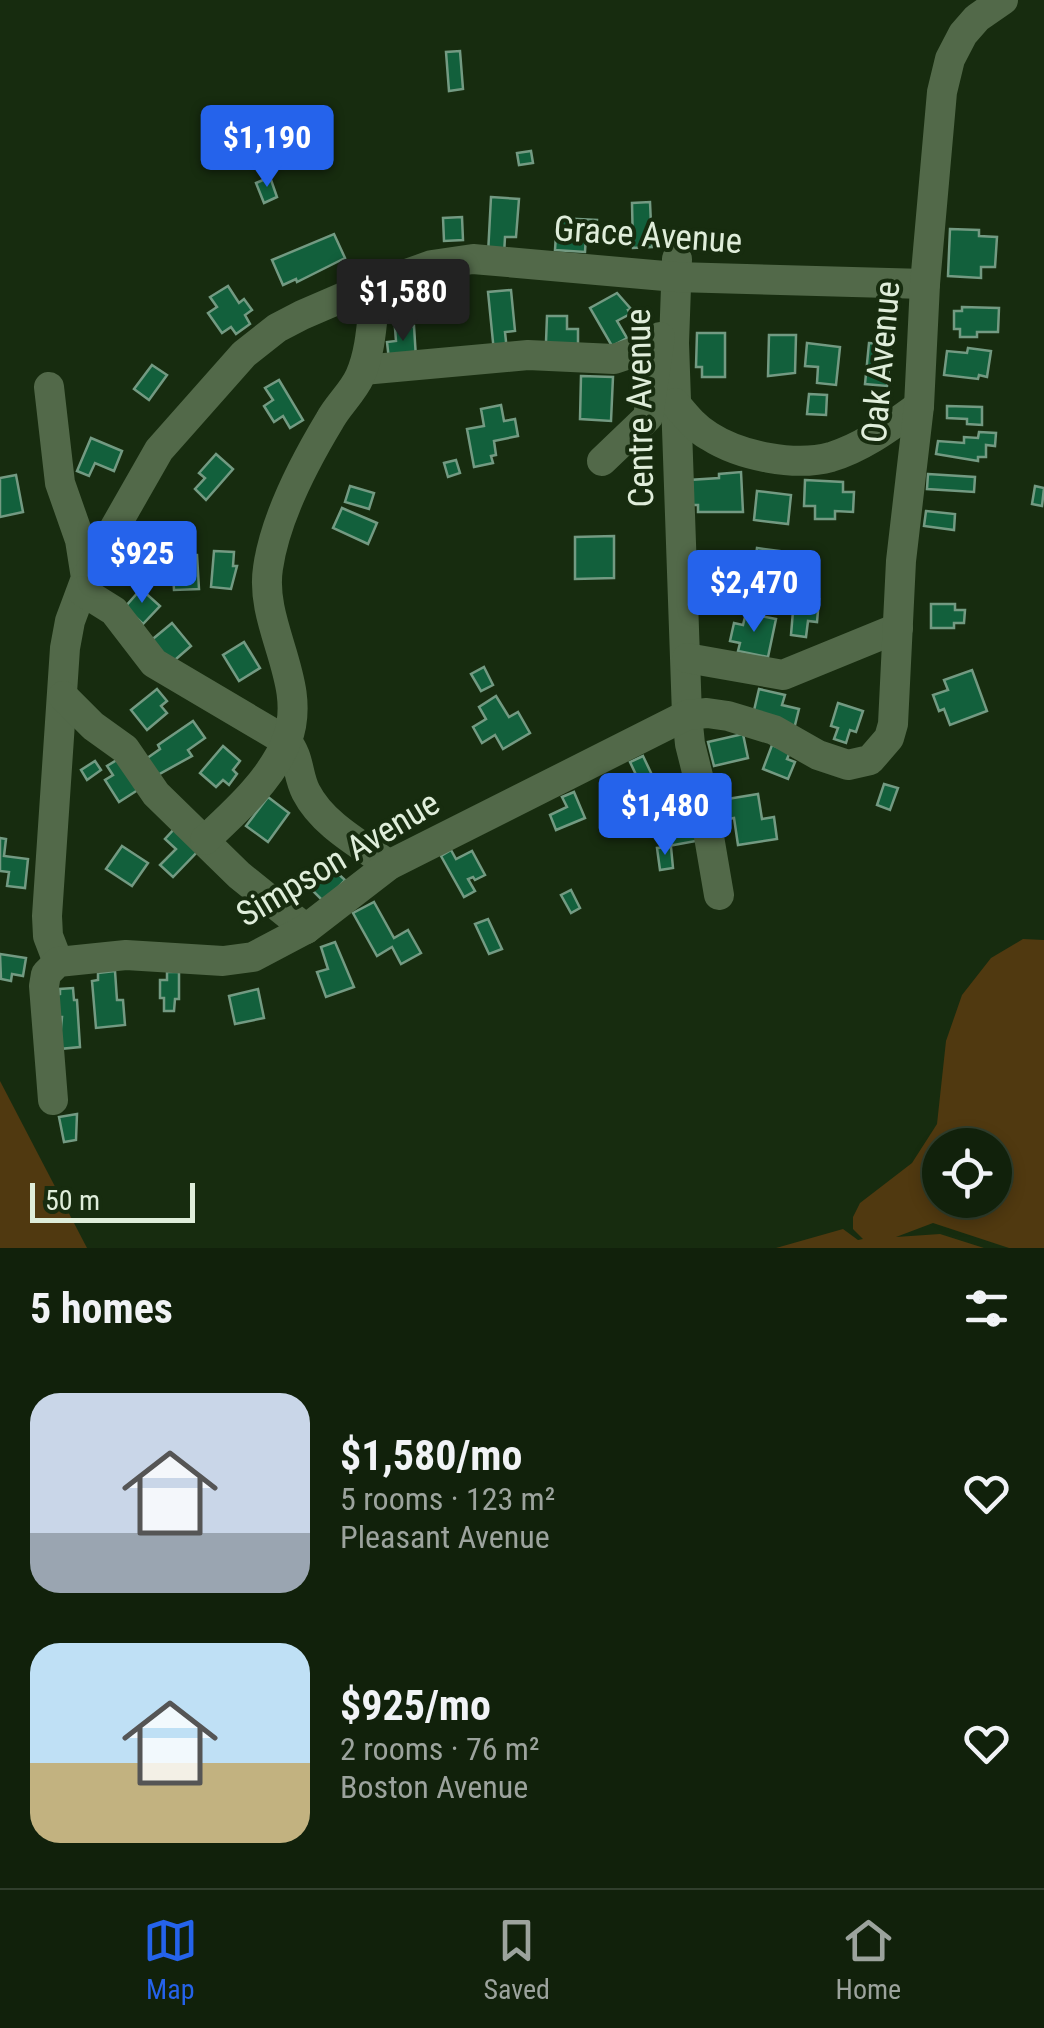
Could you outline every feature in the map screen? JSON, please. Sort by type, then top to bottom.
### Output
[{"type":"street","name":"Oak Avenue","points":[[688,715],[728,716],[774,730],[848,766],[863,763],[881,750],[894,724],[907,492],[919,406],[942,92],[950,59],[963,34],[977,18],[1003,0]]},
{"type":"street","name":"Grace Avenue","points":[[58,962],[48,936],[47,916],[62,696],[67,636],[84,585],[159,450],[220,378],[277,328],[432,265],[473,259],[676,266],[925,284]]},
{"type":"street","name":"Centre Avenue","points":[[676,266],[676,403],[688,715],[719,895]]},
{"type":"street","points":[[205,840],[254,790],[286,741],[291,724],[291,694],[276,635],[267,571],[284,515],[306,464],[331,416],[363,370],[376,286]]},
{"type":"street","points":[[602,461],[648,417],[664,320],[674,308]]},
{"type":"street","points":[[363,370],[528,355],[614,358],[659,344]]},
{"type":"street","points":[[49,387],[60,483],[80,540],[84,585],[114,611],[154,663],[286,741],[298,758],[305,790],[323,816],[389,865]]},
{"type":"street","points":[[676,403],[707,436],[724,444],[747,452],[802,460],[833,456],[863,444],[919,406]]},
{"type":"street","points":[[686,658],[784,675],[898,628]]},
{"type":"street","points":[[62,696],[93,726],[125,749],[156,794],[238,875],[306,930]]},
{"type":"street","name":"Simpson Avenue","points":[[58,962],[126,955],[253,958],[306,930],[389,865],[688,715]]},
{"type":"street","points":[[54,1100],[44,986],[46,974],[58,962]]},
{"type":"shaded area","points":[[1023,939],[1044,940],[1044,1248],[1009,1248],[933,1223],[896,1237],[940,1234],[984,1248],[776,1248],[843,1229],[858,1240],[863,1239],[853,1229],[853,1217],[860,1203],[912,1163],[922,1147],[922,1218],[1012,1218],[1012,1128],[934,1128],[946,1041],[962,995],[991,958]]},
{"type":"shaded area","points":[[0,1081],[87,1248],[0,1248]]},
{"type":"building","points":[[460,51],[463,89],[449,91],[446,52]]},
{"type":"building","points":[[531,151],[533,163],[519,165],[517,153]]},
{"type":"building","points":[[270,177],[277,197],[264,203],[256,183]]},
{"type":"building","points":[[491,197],[519,199],[516,237],[505,237],[504,255],[488,254]]},
{"type":"building","points":[[650,202],[652,247],[633,248],[632,203]]},
{"type":"building","points":[[462,217],[463,240],[444,241],[443,218]]},
{"type":"building","points":[[557,218],[597,220],[596,236],[586,235],[585,252],[555,250]]},
{"type":"building","points":[[950,229],[979,230],[979,236],[997,237],[995,267],[981,267],[981,278],[948,276]]},
{"type":"building","points":[[334,234],[345,258],[283,285],[272,260]]},
{"type":"building","points":[[228,286],[239,303],[244,299],[252,310],[245,315],[250,324],[236,334],[231,327],[222,333],[208,313],[217,307],[210,297]]},
{"type":"building","points":[[511,290],[515,331],[505,332],[507,351],[494,352],[488,292]]},
{"type":"building","points":[[617,293],[631,309],[630,314],[617,321],[627,338],[612,346],[590,308]]},
{"type":"building","points":[[962,307],[999,308],[998,332],[960,337],[960,329],[954,329],[954,311],[962,311]]},
{"type":"building","points":[[547,316],[567,316],[567,329],[578,329],[578,351],[546,342]]},
{"type":"building","points":[[414,326],[416,358],[389,360],[387,342],[396,341],[395,328]]},
{"type":"building","points":[[697,333],[725,333],[725,377],[702,377],[702,367],[696,367]]},
{"type":"building","points":[[769,335],[796,335],[795,373],[768,376]]},
{"type":"building","points":[[807,343],[840,347],[836,385],[817,383],[818,367],[805,366]]},
{"type":"building","points":[[869,343],[891,345],[887,386],[865,384]]},
{"type":"building","points":[[968,348],[991,351],[987,377],[944,375],[947,351],[967,353]]},
{"type":"building","points":[[152,365],[167,375],[149,400],[134,389]]},
{"type":"building","points":[[581,376],[613,377],[611,421],[580,419]]},
{"type":"building","points":[[279,380],[303,420],[290,428],[283,416],[274,422],[264,406],[273,400],[265,388]]},
{"type":"building","points":[[809,394],[827,395],[826,415],[807,414]]},
{"type":"building","points":[[501,405],[504,421],[515,419],[518,436],[494,441],[493,463],[474,467],[467,429],[484,426],[481,409]]},
{"type":"building","points":[[947,406],[982,407],[982,425],[947,418]]},
{"type":"building","points":[[979,432],[996,433],[995,446],[986,445],[986,457],[978,457],[978,461],[936,454],[938,441],[964,443],[964,437],[978,438]]},
{"type":"building","points":[[91,438],[122,451],[114,471],[95,463],[89,476],[77,471]]},
{"type":"building","points":[[216,454],[233,469],[206,500],[195,489],[205,478],[199,473]]},
{"type":"building","points":[[456,460],[460,473],[448,477],[444,463]]},
{"type":"building","points":[[741,472],[743,512],[698,512],[698,505],[690,505],[689,480]]},
{"type":"building","points":[[928,474],[975,477],[974,492],[927,489]]},
{"type":"building","points":[[16,475],[23,512],[0,517],[0,478]]},
{"type":"building","points":[[805,480],[843,482],[843,492],[854,492],[853,512],[835,511],[835,519],[815,519],[815,506],[804,506]]},
{"type":"building","points":[[350,486],[374,493],[369,509],[345,502]]},
{"type":"building","points":[[1035,486],[1044,488],[1042,506],[1032,504]]},
{"type":"building","points":[[757,491],[791,495],[788,524],[754,520]]},
{"type":"building","points":[[342,508],[377,523],[368,544],[333,528]]},
{"type":"building","points":[[926,511],[955,514],[954,530],[924,526]]},
{"type":"building","points":[[614,536],[614,578],[575,579],[575,537]]},
{"type":"building","points":[[757,548],[780,551],[778,564],[755,562]]},
{"type":"building","points":[[214,551],[234,552],[233,566],[237,566],[231,589],[211,587]]},
{"type":"building","points":[[197,555],[199,589],[174,590],[172,556]]},
{"type":"building","points":[[141,589],[160,606],[143,624],[125,607]]},
{"type":"building","points":[[802,597],[819,599],[817,622],[808,621],[806,637],[791,635],[793,611],[801,612]]},
{"type":"building","points":[[931,604],[955,604],[955,610],[965,610],[964,623],[954,623],[954,628],[931,628]]},
{"type":"building","points":[[746,613],[776,619],[768,657],[738,651],[740,643],[730,641],[734,623],[743,625]]},
{"type":"building","points":[[172,623],[191,646],[168,666],[148,643]]},
{"type":"building","points":[[244,642],[260,668],[239,681],[223,655]]},
{"type":"building","points":[[484,667],[493,685],[481,691],[471,674]]},
{"type":"building","points":[[972,670],[987,711],[950,725],[933,695],[948,690],[944,680]]},
{"type":"building","points":[[157,689],[167,701],[161,706],[167,713],[147,730],[131,710]]},
{"type":"building","points":[[759,689],[785,695],[782,705],[799,709],[794,729],[752,719]]},
{"type":"building","points":[[496,696],[509,717],[518,712],[530,733],[503,749],[495,735],[482,743],[473,727],[486,719],[479,707]]},
{"type":"building","points":[[838,703],[863,711],[856,732],[850,730],[846,743],[834,739],[838,728],[831,726]]},
{"type":"building","points":[[193,721],[205,738],[188,750],[192,756],[154,777],[143,761],[160,749],[158,745]]},
{"type":"building","points":[[743,734],[748,758],[714,766],[708,742]]},
{"type":"building","points":[[772,745],[790,752],[787,759],[795,762],[788,779],[763,769]]},
{"type":"building","points":[[223,746],[240,761],[229,785],[223,780],[216,787],[200,773]]},
{"type":"building","points":[[643,756],[652,775],[639,781],[630,762]]},
{"type":"building","points":[[120,758],[141,788],[119,802],[105,780],[113,775],[107,766]]},
{"type":"building","points":[[95,761],[101,770],[87,780],[81,770]]},
{"type":"building","points":[[884,784],[898,788],[890,810],[877,805]]},
{"type":"building","points":[[574,792],[585,818],[556,830],[550,815],[567,807],[562,797]]},
{"type":"building","points":[[758,794],[762,819],[774,817],[777,839],[738,845],[734,818],[718,821],[715,801]]},
{"type":"building","points":[[268,797],[289,813],[268,842],[246,826]]},
{"type":"building","points":[[696,808],[701,840],[663,847],[657,814]]},
{"type":"building","points":[[176,827],[199,850],[173,877],[160,865],[176,849],[165,839]]},
{"type":"building","points":[[0,838],[6,839],[4,856],[28,859],[25,888],[7,886],[9,872],[0,871]]},
{"type":"building","points":[[122,846],[148,863],[132,886],[106,869]]},
{"type":"building","points":[[671,847],[673,868],[660,870],[657,848]]},
{"type":"building","points":[[451,850],[456,859],[472,851],[485,875],[468,879],[475,891],[464,897],[441,856]]},
{"type":"building","points":[[321,864],[327,871],[331,867],[345,880],[324,902],[304,882]]},
{"type":"building","points":[[571,890],[580,908],[571,913],[561,895]]},
{"type":"building","points":[[374,902],[394,938],[408,930],[421,953],[401,964],[392,947],[377,956],[353,913]]},
{"type":"building","points":[[488,919],[502,949],[489,954],[475,924]]},
{"type":"building","points":[[335,942],[354,987],[326,997],[317,972],[328,969],[321,947]]},
{"type":"building","points":[[0,954],[26,958],[23,976],[12,974],[11,981],[1,979]]},
{"type":"building","points":[[115,971],[117,1000],[123,1000],[125,1025],[96,1028],[92,981],[98,980],[98,973]]},
{"type":"building","points":[[167,972],[179,972],[179,999],[175,999],[174,1011],[164,1011],[164,998],[160,998],[160,980],[167,980]]},
{"type":"building","points":[[73,988],[80,1047],[59,1049],[62,1017],[57,1017],[56,995],[60,989]]},
{"type":"building","points":[[258,989],[264,1018],[235,1024],[229,996]]},
{"type":"building","points":[[77,1114],[76,1140],[64,1142],[59,1117]]}]
